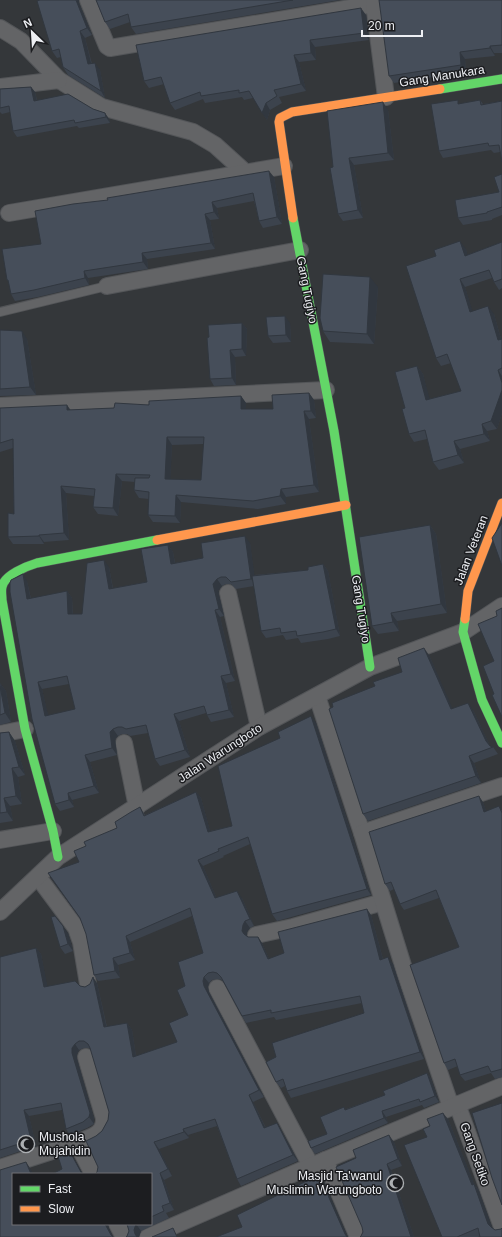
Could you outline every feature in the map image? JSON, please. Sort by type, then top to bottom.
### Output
[{"type":"street","points":[[88,0],[105,42],[110,48],[375,2],[386,97]]},
{"type":"street","points":[[0,28],[21,41],[59,80],[102,107],[193,132],[215,145],[246,173]]},
{"type":"street","name":"Gang Manukara","points":[[386,97],[502,79]]},
{"type":"street","points":[[0,87],[59,80]]},
{"type":"street","name":"Gang Tugiyo","points":[[370,666],[346,505],[284,166],[279,122],[280,118],[292,112],[386,97]]},
{"type":"street","points":[[9,213],[284,166]]},
{"type":"street","points":[[107,286],[300,250]]},
{"type":"street","points":[[0,406],[326,390]]},
{"type":"street","name":"Jalan Veteran","points":[[502,503],[468,591],[463,632],[482,700],[502,743]]},
{"type":"street","points":[[58,857],[53,831],[25,729],[2,600],[2,586],[7,578],[27,566],[43,562],[346,505]]},
{"type":"street","points":[[228,593],[259,727]]},
{"type":"street","name":"Jalan Warungboto","points":[[0,912],[58,857],[259,727],[370,666],[463,632],[502,606]]},
{"type":"street","name":"Gang Setiko","points":[[317,696],[362,833],[382,902],[405,972],[454,1105],[502,1227]]},
{"type":"street","points":[[0,734],[25,729]]},
{"type":"street","points":[[124,743],[137,807]]},
{"type":"street","points":[[362,833],[502,786]]},
{"type":"street","points":[[0,840],[53,831]]},
{"type":"street","points":[[38,876],[76,928],[81,942],[88,984]]},
{"type":"street","points":[[256,935],[382,902]]},
{"type":"street","points":[[217,988],[318,1163],[358,1237]]},
{"type":"street","points":[[0,1168],[77,1143],[101,1131],[104,1125],[104,1118],[86,1057]]},
{"type":"street","points":[[148,1237],[318,1163],[502,1086]]},
{"type":"street","points":[[77,1143],[92,1173]]},
{"type":"street","points":[[118,1225],[124,1237]]},
{"type":"lane","points":[[0,312],[107,286]]},
{"type":"building","points":[[76,0],[87,28],[80,31],[88,64],[95,63],[101,91],[63,67],[59,49],[52,51],[37,1]]},
{"type":"building","points":[[96,0],[293,0],[131,27],[128,14],[105,22]]},
{"type":"building","points":[[379,0],[502,0],[502,45],[460,52],[461,65],[389,76]]},
{"type":"building","points":[[361,8],[364,33],[310,40],[311,53],[294,55],[301,84],[274,90],[277,96],[266,103],[262,113],[249,91],[239,93],[239,90],[201,96],[200,92],[170,103],[161,77],[144,81],[136,45]]},
{"type":"building","points":[[31,87],[34,101],[68,94],[93,109],[105,113],[106,117],[75,123],[74,120],[13,131],[9,106],[0,108],[0,89]]},
{"type":"building","points":[[458,100],[458,104],[480,100],[481,105],[502,101],[502,162],[499,145],[489,146],[488,143],[439,151],[431,104]]},
{"type":"building","points":[[383,102],[388,153],[349,158],[358,210],[338,214],[330,168],[333,167],[327,111]]},
{"type":"building","points":[[269,171],[277,217],[259,221],[253,193],[212,202],[214,212],[205,214],[211,243],[142,253],[143,262],[84,271],[85,278],[11,294],[2,249],[41,244],[35,211],[73,204],[108,200],[107,198]]},
{"type":"building","points":[[502,174],[502,207],[487,213],[458,218],[455,200],[499,192],[494,177]]},
{"type":"building","points":[[460,241],[465,256],[502,242],[502,279],[494,282],[489,270],[460,279],[470,312],[488,306],[498,340],[502,339],[502,368],[498,370],[502,383],[502,390],[491,421],[482,424],[484,434],[454,441],[458,455],[433,462],[425,430],[409,434],[402,409],[405,408],[395,372],[417,366],[426,400],[461,391],[447,354],[436,358],[406,266],[436,256],[434,250]]},
{"type":"building","points":[[323,274],[370,277],[367,334],[323,331],[320,318]]},
{"type":"building","points":[[285,316],[286,335],[268,336],[266,317]]},
{"type":"building","points":[[242,323],[242,349],[230,350],[232,378],[210,379],[207,338],[209,337],[208,325]]},
{"type":"building","points":[[0,330],[22,331],[30,387],[0,389]]},
{"type":"building","points":[[309,393],[311,411],[304,411],[314,485],[281,489],[280,496],[253,501],[176,495],[175,516],[148,515],[149,492],[134,490],[135,478],[149,478],[150,475],[116,474],[113,508],[93,507],[95,489],[61,486],[64,533],[39,536],[8,537],[8,513],[14,514],[13,439],[0,443],[0,408],[67,405],[67,410],[114,408],[115,403],[149,405],[149,401],[241,396],[241,409],[273,409],[272,395]],"holes":[[[167,437],[204,437],[201,480],[165,479]]]},
{"type":"building","points":[[502,523],[502,566],[492,538]]},
{"type":"building","points":[[430,525],[441,604],[391,613],[393,622],[372,626],[359,537]]},
{"type":"building","points":[[245,536],[251,579],[231,582],[226,577],[221,577],[213,584],[219,609],[215,610],[231,674],[221,676],[229,710],[207,715],[204,706],[174,714],[185,750],[155,759],[146,725],[126,729],[118,727],[113,729],[110,732],[112,748],[85,755],[94,786],[68,793],[69,800],[55,804],[32,719],[10,592],[11,580],[23,574],[27,599],[67,591],[68,614],[82,614],[87,563],[104,560],[109,589],[147,582],[141,549],[168,545],[171,564],[203,558],[201,543]],"holes":[[[67,676],[75,709],[45,716],[38,682]]]},
{"type":"building","points":[[323,564],[336,629],[297,636],[296,631],[281,633],[280,628],[261,631],[252,576],[308,570],[308,567]]},
{"type":"building","points":[[502,608],[502,717],[492,695],[494,694],[483,666],[494,661],[478,624],[497,616],[496,611]]},
{"type":"building","points":[[424,648],[451,709],[468,703],[486,741],[493,747],[469,756],[476,776],[363,814],[329,709],[333,707],[332,703],[375,686],[373,682],[402,672],[398,658]]},
{"type":"building","points":[[0,686],[5,713],[0,715]]},
{"type":"building","points":[[311,716],[367,889],[272,914],[248,837],[218,849],[219,851],[198,860],[215,898],[237,891],[250,919],[245,921],[242,931],[248,937],[258,937],[268,959],[284,953],[278,932],[367,909],[380,960],[388,957],[420,1052],[287,1091],[283,1079],[276,1082],[266,1062],[276,1057],[272,1043],[364,1013],[360,996],[271,1013],[271,1010],[242,1016],[221,977],[217,973],[208,973],[204,977],[204,986],[259,1090],[249,1095],[264,1128],[277,1123],[293,1155],[237,1179],[215,1119],[183,1129],[184,1132],[154,1142],[168,1169],[160,1173],[170,1203],[162,1206],[164,1211],[152,1217],[152,1173],[96,1173],[98,1167],[86,1141],[102,1131],[108,1120],[109,1112],[90,1048],[84,1041],[79,1041],[75,1044],[72,1048],[72,1053],[90,1113],[89,1117],[83,1122],[66,1129],[61,1103],[24,1110],[31,1140],[0,1150],[0,957],[36,948],[44,987],[75,981],[80,986],[85,987],[90,984],[93,977],[104,1027],[127,1023],[133,1057],[177,1042],[169,1023],[188,1015],[177,990],[185,986],[178,962],[203,953],[190,908],[126,936],[130,953],[113,958],[115,971],[94,975],[86,934],[80,918],[48,873],[79,862],[74,851],[86,846],[84,842],[117,828],[115,822],[140,807],[144,816],[196,792],[208,832],[232,826],[218,766],[280,738],[278,732]]},
{"type":"building","points":[[9,732],[19,767],[12,768],[16,796],[4,798],[7,812],[0,813],[0,733]]},
{"type":"building","points":[[479,796],[484,812],[499,806],[502,813],[502,1069],[491,1072],[488,1066],[460,1075],[455,1059],[444,1063],[410,965],[459,947],[436,890],[400,904],[391,882],[385,884],[369,832]]},
{"type":"building","points":[[55,916],[63,926],[68,944],[60,947],[51,917]]},
{"type":"building","points":[[427,1073],[435,1096],[420,1102],[419,1099],[382,1111],[384,1118],[311,1148],[308,1141],[327,1134],[320,1117],[344,1107],[345,1110],[385,1095],[383,1091]]},
{"type":"building","points":[[502,1103],[502,1205],[472,1113]]},
{"type":"building","points":[[443,1113],[472,1185],[474,1184],[488,1224],[495,1230],[502,1228],[502,1237],[480,1237],[478,1228],[457,1237],[442,1237],[404,1145],[427,1137],[423,1129],[430,1126],[427,1119]]},
{"type":"building","points":[[389,1135],[398,1159],[387,1164],[411,1237],[360,1237],[363,1232],[362,1227],[336,1167],[356,1158],[353,1150]]},
{"type":"building","points":[[69,1150],[81,1173],[54,1173],[62,1169],[57,1153]]},
{"type":"building","points":[[26,1162],[31,1173],[12,1173],[12,1225],[106,1225],[113,1237],[0,1237],[0,1170]]},
{"type":"building","points":[[319,1175],[347,1237],[216,1237],[242,1227],[237,1215]]},
{"type":"building","points":[[127,1225],[136,1225],[134,1230],[137,1237],[126,1237],[129,1231]]},
{"type":"building","points":[[173,1228],[177,1237],[152,1237]]},
{"type":"traffic: fast","points":[[440,89],[502,79]]},
{"type":"traffic: fast","points":[[293,218],[334,431],[370,667]]},
{"type":"traffic: fast","points":[[58,857],[53,831],[25,729],[2,600],[2,587],[11,575],[37,563],[157,540]]},
{"type":"traffic: fast","points":[[465,619],[463,632],[482,700],[502,743]]},
{"type":"traffic: slow","points":[[293,218],[279,122],[280,118],[292,112],[440,89]]},
{"type":"traffic: slow","points":[[465,619],[468,591],[502,503]]},
{"type":"traffic: slow","points":[[157,540],[346,505]]},
{"type":"place","name":"Mushola Mujahidin","points":[[26,1144]]},
{"type":"place","name":"Masjid Ta'wanul Muslimin Warungboto","points":[[395,1183]]}]
